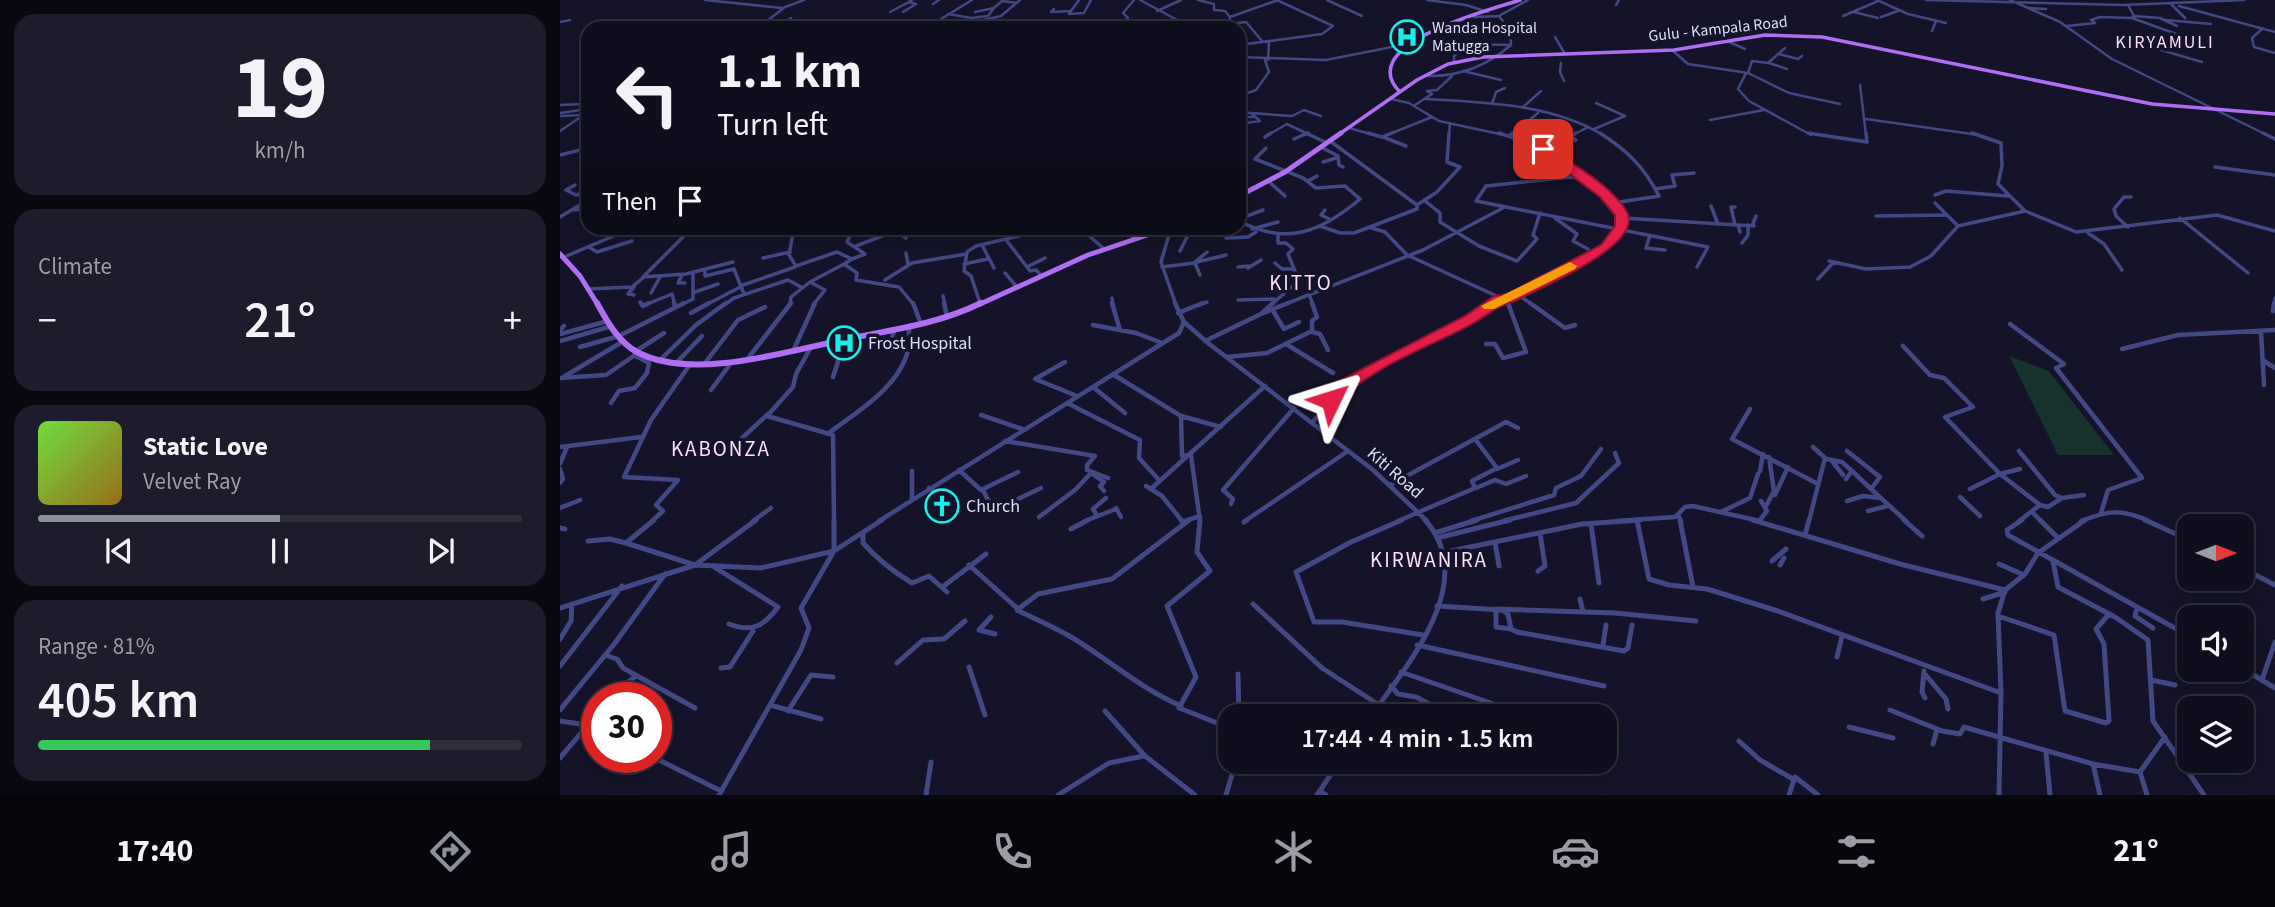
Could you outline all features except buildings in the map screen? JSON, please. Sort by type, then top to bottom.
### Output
[{"type":"main road","points":[[1401,91],[1394,85],[1391,61],[1407,44],[1520,0]]},
{"type":"main road","name":"Gulu - Kampala Road","points":[[1246,192],[1285,172],[1424,75],[1454,62],[1499,56],[1672,50],[1778,34],[1822,37],[2152,104],[2275,114]]},
{"type":"main road","points":[[562,256],[620,339],[635,353],[660,360],[705,363],[792,350],[948,318],[1102,247],[1141,235]]},
{"type":"street","points":[[705,0],[782,8]]},
{"type":"street","points":[[786,0],[804,0]]},
{"type":"street","points":[[933,4],[939,0]]},
{"type":"street","points":[[941,19],[972,0]]},
{"type":"street","points":[[1079,0],[1069,14],[1084,13],[1091,0]]},
{"type":"street","points":[[1124,21],[1129,16],[1123,13],[1134,0]]},
{"type":"street","points":[[1140,0],[1178,21]]},
{"type":"street","points":[[1157,11],[1181,0]]},
{"type":"street","points":[[1198,0],[1215,5]]},
{"type":"street","points":[[1217,0],[1214,10],[1225,11],[1230,21]]},
{"type":"street","points":[[1257,0],[1266,5]]},
{"type":"street","points":[[1327,0],[1362,16]]},
{"type":"street","points":[[1427,0],[1452,5],[1475,5],[1488,12]]},
{"type":"street","points":[[1447,0],[1452,5]]},
{"type":"street","points":[[1474,17],[1499,16],[1528,0]]},
{"type":"street","points":[[1616,5],[1619,0]]},
{"type":"street","points":[[1843,16],[1877,0],[1899,11],[1946,23]]},
{"type":"street","points":[[1926,0],[2128,5],[2244,0]]},
{"type":"street","points":[[2010,0],[2066,26],[2112,59],[2275,139]]},
{"type":"street","points":[[766,21],[794,1]]},
{"type":"street","points":[[890,12],[911,1],[916,4],[903,12]]},
{"type":"street","points":[[948,14],[971,18],[988,16],[1002,1],[1018,1]]},
{"type":"street","points":[[979,21],[1001,16],[1018,1]]},
{"type":"street","points":[[1230,17],[1275,1],[1333,26],[1322,34],[1246,44]]},
{"type":"street","points":[[2128,5],[2133,17],[2204,44],[2161,50],[2202,62]]},
{"type":"street","points":[[2171,5],[2187,20]]},
{"type":"street","points":[[2171,5],[2275,32]]},
{"type":"street","points":[[975,12],[994,8]]},
{"type":"street","points":[[2028,8],[2045,8]]},
{"type":"street","points":[[1054,9],[1051,12],[1071,11]]},
{"type":"street","points":[[1853,12],[1879,18],[1883,14],[1899,11]]},
{"type":"street","points":[[2233,22],[2234,13]]},
{"type":"street","points":[[1499,16],[1509,29],[1511,44]]},
{"type":"street","points":[[2066,26],[2095,23],[2091,20],[2098,17],[2187,20],[2211,24]]},
{"type":"street","points":[[787,21],[791,18]]},
{"type":"street","points":[[560,22],[569,20]]},
{"type":"street","points":[[2166,20],[2177,26]]},
{"type":"street","points":[[1932,31],[1937,21]]},
{"type":"street","points":[[1246,22],[1263,42]]},
{"type":"street","points":[[1467,29],[1474,32],[1509,29]]},
{"type":"street","points":[[2262,30],[2252,38],[2254,47],[2275,53]]},
{"type":"street","points":[[1555,37],[1565,54]]},
{"type":"street","points":[[1246,94],[1255,91],[1269,72],[1266,60],[1271,48],[1269,41]]},
{"type":"street","points":[[1727,41],[1745,49]]},
{"type":"street","points":[[1246,58],[1326,60],[1407,44]]},
{"type":"street","points":[[1454,62],[1454,56],[1466,44],[1511,44]]},
{"type":"street","points":[[1414,106],[1432,94],[1427,91],[1437,90],[1462,70],[1490,63],[1511,44]]},
{"type":"street","points":[[1768,63],[1784,48]]},
{"type":"street","points":[[1672,50],[1688,64],[1747,73],[1789,93],[1840,104]]},
{"type":"street","points":[[1778,53],[1798,60],[1802,56]]},
{"type":"street","points":[[1787,69],[1752,61],[1738,89],[1749,101],[1816,137],[1867,142],[1860,85]]},
{"type":"street","points":[[1561,63],[1560,72],[1564,80]]},
{"type":"street","points":[[1462,70],[1501,80]]},
{"type":"street","points":[[1424,75],[1452,76]]},
{"type":"street","points":[[1492,104],[1496,92],[1505,88]]},
{"type":"street","points":[[1522,107],[1541,91]]},
{"type":"street","points":[[1391,99],[1414,106],[1432,117],[1450,123],[1509,136],[1543,149],[1612,203],[1623,218]]},
{"type":"street","points":[[1426,99],[1522,107],[1591,128],[1640,164],[1658,197],[1612,203]]},
{"type":"street","points":[[1543,149],[1576,140],[1571,136],[1625,116],[1596,103]]},
{"type":"street","points":[[560,105],[581,104]]},
{"type":"street","points":[[560,113],[581,109]]},
{"type":"street","points":[[1246,115],[1292,116],[1304,110],[1321,116]]},
{"type":"street","points":[[1710,120],[1765,110]]},
{"type":"street","points":[[560,113],[581,112]]},
{"type":"street","points":[[1509,136],[1533,120],[1538,113]]},
{"type":"street","points":[[1246,123],[1259,121],[1252,115]]},
{"type":"street","points":[[560,131],[581,116]]},
{"type":"street","points":[[1382,137],[1432,117]]},
{"type":"street","points":[[1866,119],[1959,130],[1996,139],[2001,143],[2002,160],[1998,184],[2025,211],[2070,230],[2088,232],[2179,218],[2223,215],[2275,231]]},
{"type":"street","points":[[1320,226],[1348,235],[1372,228],[1385,219],[1418,209],[1417,205],[1441,189],[1460,167],[1447,162],[1450,123]]},
{"type":"street","points":[[1265,137],[1286,124],[1329,142],[1417,205]]},
{"type":"street","points":[[1349,128],[1406,146]]},
{"type":"street","points":[[1294,139],[1308,133]]},
{"type":"street","points":[[1321,147],[1343,167]]},
{"type":"street","points":[[1246,226],[1254,231],[1278,236],[1292,235],[1332,220],[1360,198],[1345,186],[1318,189],[1308,181],[1255,159],[1266,148]]},
{"type":"street","points":[[560,155],[581,150]]},
{"type":"street","points":[[1550,169],[1553,168],[1544,159],[1554,156]]},
{"type":"street","points":[[1322,162],[1336,158]]},
{"type":"street","points":[[2215,167],[2275,175]]},
{"type":"street","points":[[1655,189],[1675,186],[1672,175],[1694,173]]},
{"type":"street","points":[[1308,181],[1317,176]]},
{"type":"street","points":[[1580,176],[1486,186],[1476,200],[1708,247],[1697,267]]},
{"type":"street","points":[[1268,181],[1285,196]]},
{"type":"street","points":[[575,185],[566,190],[581,194]]},
{"type":"street","points":[[1935,195],[1946,191],[2009,196]]},
{"type":"street","points":[[2129,227],[2114,212],[2124,197],[2131,197]]},
{"type":"street","points":[[1424,200],[1440,213],[1440,222],[1457,234],[1517,261],[1536,239],[1533,235],[1540,214]]},
{"type":"street","points":[[1935,203],[1958,226]]},
{"type":"street","points":[[560,217],[581,205]]},
{"type":"street","points":[[1711,206],[1718,224]]},
{"type":"street","points":[[1205,341],[1272,309],[1457,234],[1503,207]]},
{"type":"street","points":[[1735,207],[1731,207],[1740,232]]},
{"type":"street","points":[[572,211],[581,209]]},
{"type":"street","points":[[1246,219],[1263,210]]},
{"type":"street","points":[[1325,210],[1321,215],[1332,220]]},
{"type":"street","points":[[1818,279],[1832,261],[1866,269],[1910,267],[1931,256],[1958,226],[2025,211]]},
{"type":"street","points":[[1551,215],[1577,234],[1573,241],[1588,249]]},
{"type":"street","points":[[1876,216],[1947,215]]},
{"type":"street","points":[[1742,243],[1756,216]]},
{"type":"street","points":[[1623,218],[1752,226]]},
{"type":"street","points":[[1313,422],[1347,383],[1470,319],[1504,298],[1598,253],[1619,230],[1623,218]]},
{"type":"street","points":[[2179,218],[2248,273]]},
{"type":"street","points":[[1682,221],[1683,228]]},
{"type":"street","points":[[1246,234],[1278,222]]},
{"type":"street","points":[[1372,228],[1385,232],[1409,255],[1504,298],[1526,352],[1504,359],[1495,344],[1486,344]]},
{"type":"street","points":[[2088,232],[2101,241],[2122,270]]},
{"type":"street","points":[[562,256],[616,235]]},
{"type":"street","points":[[634,295],[628,294],[685,235]]},
{"type":"street","points":[[793,235],[790,259],[796,266]]},
{"type":"street","points":[[749,357],[801,287],[865,254],[847,242],[850,235]]},
{"type":"street","points":[[856,247],[885,235]]},
{"type":"street","points":[[901,235],[906,238]]},
{"type":"street","points":[[980,303],[971,276],[964,272],[966,254],[972,248],[1024,235]]},
{"type":"street","points":[[1088,235],[1102,247]]},
{"type":"street","points":[[1167,235],[1162,250],[1162,267],[1218,261],[1226,255]]},
{"type":"street","points":[[1180,251],[1188,235]]},
{"type":"street","points":[[1231,239],[1242,235]]},
{"type":"street","points":[[1650,235],[1646,248],[1665,250]]},
{"type":"street","points":[[1261,314],[1274,299],[1296,283],[1297,276],[1288,254],[1293,249],[1286,243],[1278,243],[1278,236]]},
{"type":"street","points":[[589,247],[597,252],[632,241]]},
{"type":"street","points":[[1007,241],[1027,267],[1041,275]]},
{"type":"street","points":[[982,245],[994,268]]},
{"type":"street","points":[[763,258],[790,252]]},
{"type":"street","points":[[691,313],[743,285],[796,266],[838,252],[852,259]]},
{"type":"street","points":[[1195,263],[1207,252]]},
{"type":"street","points":[[906,253],[908,264]]},
{"type":"street","points":[[885,280],[897,269],[908,264],[966,254]]},
{"type":"street","points":[[1027,267],[1045,258]]},
{"type":"street","points":[[964,264],[988,259]]},
{"type":"street","points":[[1238,267],[1248,267],[1261,260]]},
{"type":"street","points":[[644,277],[693,273],[733,262]]},
{"type":"street","points":[[1275,262],[1282,269],[1293,269]]},
{"type":"street","points":[[1195,263],[1200,275]]},
{"type":"street","points":[[844,264],[857,273],[856,281],[885,280],[901,288],[913,304],[922,325]]},
{"type":"street","points":[[685,283],[678,283],[690,266]]},
{"type":"street","name":"Kiti Road","points":[[1162,267],[1178,313],[1184,322],[1390,485],[1439,534],[1446,552],[1444,582],[1437,606],[1423,635],[1380,704]]},
{"type":"street","points":[[705,269],[705,276],[734,269],[743,285],[744,294]]},
{"type":"street","points":[[561,378],[675,306],[693,299],[693,273]]},
{"type":"street","points":[[1005,273],[1016,286]]},
{"type":"street","points":[[651,293],[661,277]]},
{"type":"street","points":[[660,360],[696,325],[744,294],[760,287],[767,289],[788,280],[801,287]]},
{"type":"street","points":[[711,390],[729,364],[792,350],[812,307],[825,289],[810,282]]},
{"type":"street","points":[[695,292],[718,284]]},
{"type":"street","points":[[587,289],[634,286]]},
{"type":"street","points":[[640,302],[643,306],[672,294],[675,306]]},
{"type":"street","points":[[1309,294],[1317,317],[1312,321],[1312,331]]},
{"type":"street","points":[[1517,294],[1565,328],[1575,325]]},
{"type":"street","points":[[943,296],[948,318]]},
{"type":"street","points":[[1112,298],[1113,312],[1121,331]]},
{"type":"street","points":[[2273,311],[2275,298]]},
{"type":"street","points":[[1238,300],[1274,299]]},
{"type":"street","points":[[1178,313],[1207,302]]},
{"type":"street","points":[[705,363],[744,314],[751,309],[765,307]]},
{"type":"street","points":[[1272,309],[1284,329],[1299,322]]},
{"type":"street","points":[[588,541],[610,539],[695,565],[761,568],[834,551],[929,488],[1182,331],[1184,322]]},
{"type":"street","points":[[561,330],[610,323]]},
{"type":"street","points":[[560,341],[610,323]]},
{"type":"street","points":[[2010,324],[2064,364],[2056,368],[2142,478],[2108,490],[2101,513]]},
{"type":"street","points":[[1093,325],[1163,343]]},
{"type":"street","points":[[830,433],[893,383],[909,358],[909,328]]},
{"type":"street","points":[[894,331],[890,349],[909,345]]},
{"type":"street","points":[[1227,357],[1267,353],[1312,331],[1320,333],[1328,350]]},
{"type":"street","points":[[2122,349],[2178,335],[2275,331]]},
{"type":"street","points":[[561,378],[606,375],[664,332]]},
{"type":"street","points":[[2261,332],[2264,385]]},
{"type":"street","points":[[678,361],[702,336]]},
{"type":"street","points":[[580,347],[620,339]]},
{"type":"street","points":[[833,377],[842,341],[846,339]]},
{"type":"street","points":[[1286,344],[1333,373]]},
{"type":"street","points":[[701,455],[729,450],[768,413],[793,387],[796,374],[812,345]]},
{"type":"street","points":[[1903,346],[1930,375],[1944,379],[1973,407],[1945,417],[2000,474],[2040,505],[2048,507],[2062,498],[2084,495]]},
{"type":"street","points":[[611,403],[619,391],[635,388],[647,373],[649,363],[635,353]]},
{"type":"street","points":[[2263,360],[2275,368]]},
{"type":"street","points":[[626,543],[661,514],[663,511],[656,505],[678,480],[624,477],[642,437],[691,362]]},
{"type":"street","points":[[1065,362],[1035,379],[1078,396]]},
{"type":"street","points":[[1114,375],[1181,416],[1221,427]]},
{"type":"street","points":[[1153,487],[1265,386]]},
{"type":"street","points":[[1093,387],[1125,413]]},
{"type":"street","points":[[1067,403],[1140,440],[1135,452],[1137,457],[1160,480]]},
{"type":"street","points":[[1231,504],[1233,499],[1223,490],[1294,408]]},
{"type":"street","points":[[1750,410],[1732,439],[1818,484]]},
{"type":"street","points":[[768,413],[771,419],[830,433]]},
{"type":"street","points":[[981,415],[1023,429]]},
{"type":"street","points":[[1181,416],[1182,456],[1191,455]]},
{"type":"street","points":[[1390,485],[1506,422],[1518,428]]},
{"type":"street","points":[[672,767],[720,793],[808,636],[809,628],[801,608],[834,551],[835,443],[830,433]]},
{"type":"street","points":[[560,447],[642,437]]},
{"type":"street","points":[[1475,439],[1493,460],[1496,470]]},
{"type":"street","points":[[1004,441],[1095,456],[1086,468],[1104,482],[1101,486],[1104,491]]},
{"type":"street","points":[[560,464],[567,446]]},
{"type":"street","points":[[1813,447],[1835,463],[1844,477],[1852,471]]},
{"type":"street","points":[[1439,534],[1554,495],[1557,487],[1586,472],[1601,449]]},
{"type":"street","points":[[1244,522],[1348,451]]},
{"type":"street","points":[[1847,451],[1880,477],[1871,489]]},
{"type":"street","points":[[2019,451],[2055,495],[2062,498]]},
{"type":"street","points":[[1439,534],[1576,503],[1619,463],[1615,453]]},
{"type":"street","points":[[1191,455],[1200,516],[1197,552],[1210,572],[1167,606],[1196,677],[1181,703],[1181,710],[1218,724]]},
{"type":"street","points":[[1721,512],[1750,498],[1766,455]]},
{"type":"street","points":[[1758,521],[1767,511],[1765,505],[1774,489],[1766,455]]},
{"type":"street","points":[[1826,458],[1842,462],[1922,536]]},
{"type":"street","points":[[1805,535],[1826,458]]},
{"type":"street","points":[[1475,488],[1472,481],[1518,460]]},
{"type":"street","points":[[1765,505],[1788,467]]},
{"type":"street","points":[[1970,489],[2000,474],[2020,469]]},
{"type":"street","points":[[560,470],[563,478],[560,483]]},
{"type":"street","points":[[959,470],[978,489],[983,490],[1018,472]]},
{"type":"street","points":[[912,471],[912,499]]},
{"type":"street","points":[[1091,473],[1108,478]]},
{"type":"street","points":[[1039,517],[1075,490],[1091,473]]},
{"type":"street","points":[[1423,635],[1342,622],[1317,623],[1309,614],[1295,573],[1298,568],[1351,541],[1475,488],[1495,480],[1506,484],[1526,476]]},
{"type":"street","points":[[1146,486],[1153,487],[1183,522]]},
{"type":"street","points":[[929,488],[943,498]]},
{"type":"street","points":[[983,490],[988,500],[999,508],[1041,488]]},
{"type":"street","points":[[1847,501],[1863,496],[1881,498]]},
{"type":"street","points":[[1960,496],[1980,516]]},
{"type":"street","points":[[1096,515],[1093,509],[1106,498]]},
{"type":"street","points":[[560,508],[580,500]]},
{"type":"street","points":[[1868,511],[1881,505],[1888,506]]},
{"type":"street","points":[[2040,505],[2033,513],[2013,524],[2007,532],[2038,553],[2177,629]]},
{"type":"street","points":[[1446,552],[1591,524],[1678,515],[1688,506],[1758,521],[1900,564],[2005,591]]},
{"type":"street","points":[[560,608],[622,586],[695,565],[771,508]]},
{"type":"street","points":[[1071,529],[1096,515],[1116,508],[1121,517]]},
{"type":"street","points":[[1983,598],[2005,591],[2024,575],[2038,553],[2077,523],[2101,513],[2126,511],[2177,534]]},
{"type":"street","points":[[2033,513],[2058,538]]},
{"type":"street","points":[[1678,515],[1684,527],[1693,587]]},
{"type":"street","points":[[1018,608],[1038,592],[1112,579],[1142,561],[1183,522],[1200,516]]},
{"type":"street","points":[[1637,520],[1649,579],[1669,585],[1693,587],[1778,611],[1924,670],[2001,694]]},
{"type":"street","points":[[1591,524],[1599,583]]},
{"type":"street","points":[[1538,571],[1545,566],[1540,533]]},
{"type":"street","points":[[863,534],[863,543],[868,550],[912,583],[929,576],[946,587],[969,565],[986,554]]},
{"type":"street","points":[[1495,542],[1499,566]]},
{"type":"street","points":[[1772,561],[1786,549]]},
{"type":"street","points":[[1780,565],[1784,558]]},
{"type":"street","points":[[2053,561],[2058,587],[2109,614],[2148,640],[2153,721],[2204,795]]},
{"type":"street","points":[[1999,564],[2024,575]]},
{"type":"street","points":[[969,565],[1018,608],[1079,642],[1106,663],[1131,676],[1162,698],[1182,706]]},
{"type":"street","points":[[714,566],[778,607],[754,631],[730,667],[721,668]]},
{"type":"street","points":[[560,710],[605,655],[665,573]]},
{"type":"street","points":[[2254,574],[2275,585]]},
{"type":"street","points":[[560,666],[622,586]]},
{"type":"street","points":[[1998,795],[2001,694],[1998,616],[2005,591]]},
{"type":"street","points":[[1580,599],[1583,612]]},
{"type":"street","points":[[560,639],[571,621],[573,603]]},
{"type":"street","points":[[1253,604],[1322,668],[1377,704]]},
{"type":"street","points":[[1437,606],[1583,612],[1696,621]]},
{"type":"street","points":[[2137,607],[2134,616],[2153,628]]},
{"type":"street","points":[[1496,609],[1508,614],[1511,629]]},
{"type":"street","points":[[1496,609],[1496,627],[1628,650],[1632,625]]},
{"type":"street","points":[[1998,616],[2054,635],[2066,711],[2106,723],[2109,721],[2104,644],[2096,629],[2109,614]]},
{"type":"street","points":[[991,617],[979,630],[995,634]]},
{"type":"street","points":[[897,663],[923,640],[944,639],[965,621]]},
{"type":"street","points":[[729,624],[747,632],[754,631]]},
{"type":"street","points":[[1604,645],[1605,625]]},
{"type":"street","points":[[1837,657],[1842,636]]},
{"type":"street","points":[[2262,680],[2275,642]]},
{"type":"street","points":[[1417,645],[1604,686]]},
{"type":"street","points":[[605,655],[617,659],[619,665],[636,676],[695,708]]},
{"type":"street","points":[[969,667],[985,715]]},
{"type":"street","points":[[1924,670],[1924,698]]},
{"type":"street","points":[[1924,670],[1938,695],[1946,699],[1948,709]]},
{"type":"street","points":[[1401,671],[1494,704]]},
{"type":"street","points":[[1238,674],[1239,704]]},
{"type":"street","points":[[788,711],[811,675],[833,677]]},
{"type":"street","points":[[2254,675],[2275,688]]},
{"type":"street","points":[[628,682],[636,676]]},
{"type":"street","points":[[2151,680],[2175,685]]},
{"type":"street","points":[[1391,686],[1398,694],[1416,697],[1429,704]]},
{"type":"street","points":[[770,705],[821,719]]},
{"type":"street","points":[[1890,710],[1938,729],[1959,734],[1964,727],[2046,753],[2140,772]]},
{"type":"street","points":[[1105,711],[1145,756],[1195,795]]},
{"type":"street","points":[[560,721],[581,724]]},
{"type":"street","points":[[1849,727],[1893,738]]},
{"type":"street","points":[[1933,744],[1938,729]]},
{"type":"street","points":[[560,758],[581,732]]},
{"type":"street","points":[[2140,772],[2165,737]]},
{"type":"street","points":[[1739,741],[1760,760],[1793,779],[1802,781],[1818,795]]},
{"type":"street","points":[[2046,753],[2050,795]]},
{"type":"street","points":[[1058,795],[1109,761],[1123,756],[1145,756]]},
{"type":"street","points":[[926,795],[931,762]]},
{"type":"street","points":[[2093,764],[2101,795]]},
{"type":"street","points":[[2140,772],[2147,795]]},
{"type":"street","points":[[1226,795],[1232,774]]},
{"type":"street","points":[[1321,794],[1333,774]]},
{"type":"street","points":[[1789,795],[1793,779]]},
{"type":"green space","points":[[2009,356],[2049,371],[2114,455],[2058,455]]},
{"type":"slow traffic","points":[[1489,306],[1499,299],[1510,298],[1570,266]]},
{"type":"place","name":"Wanda Hospital Matugga","points":[[1407,37]]},
{"type":"place","name":"Frost Hospital","points":[[844,343]]},
{"type":"place","name":"Church","points":[[942,506]]},
{"type":"district","name":"KIRYAMULI","points":[[2165,42]]},
{"type":"district","name":"KITTO","points":[[1301,283]]},
{"type":"district","name":"KABONZA","points":[[721,449]]},
{"type":"district","name":"KIRWANIRA","points":[[1429,560]]},
{"type":"route","points":[[1331,400],[1345,385],[1371,370],[1470,319],[1499,299],[1510,298],[1605,248],[1622,226],[1619,209],[1571,167],[1543,149]]}]
